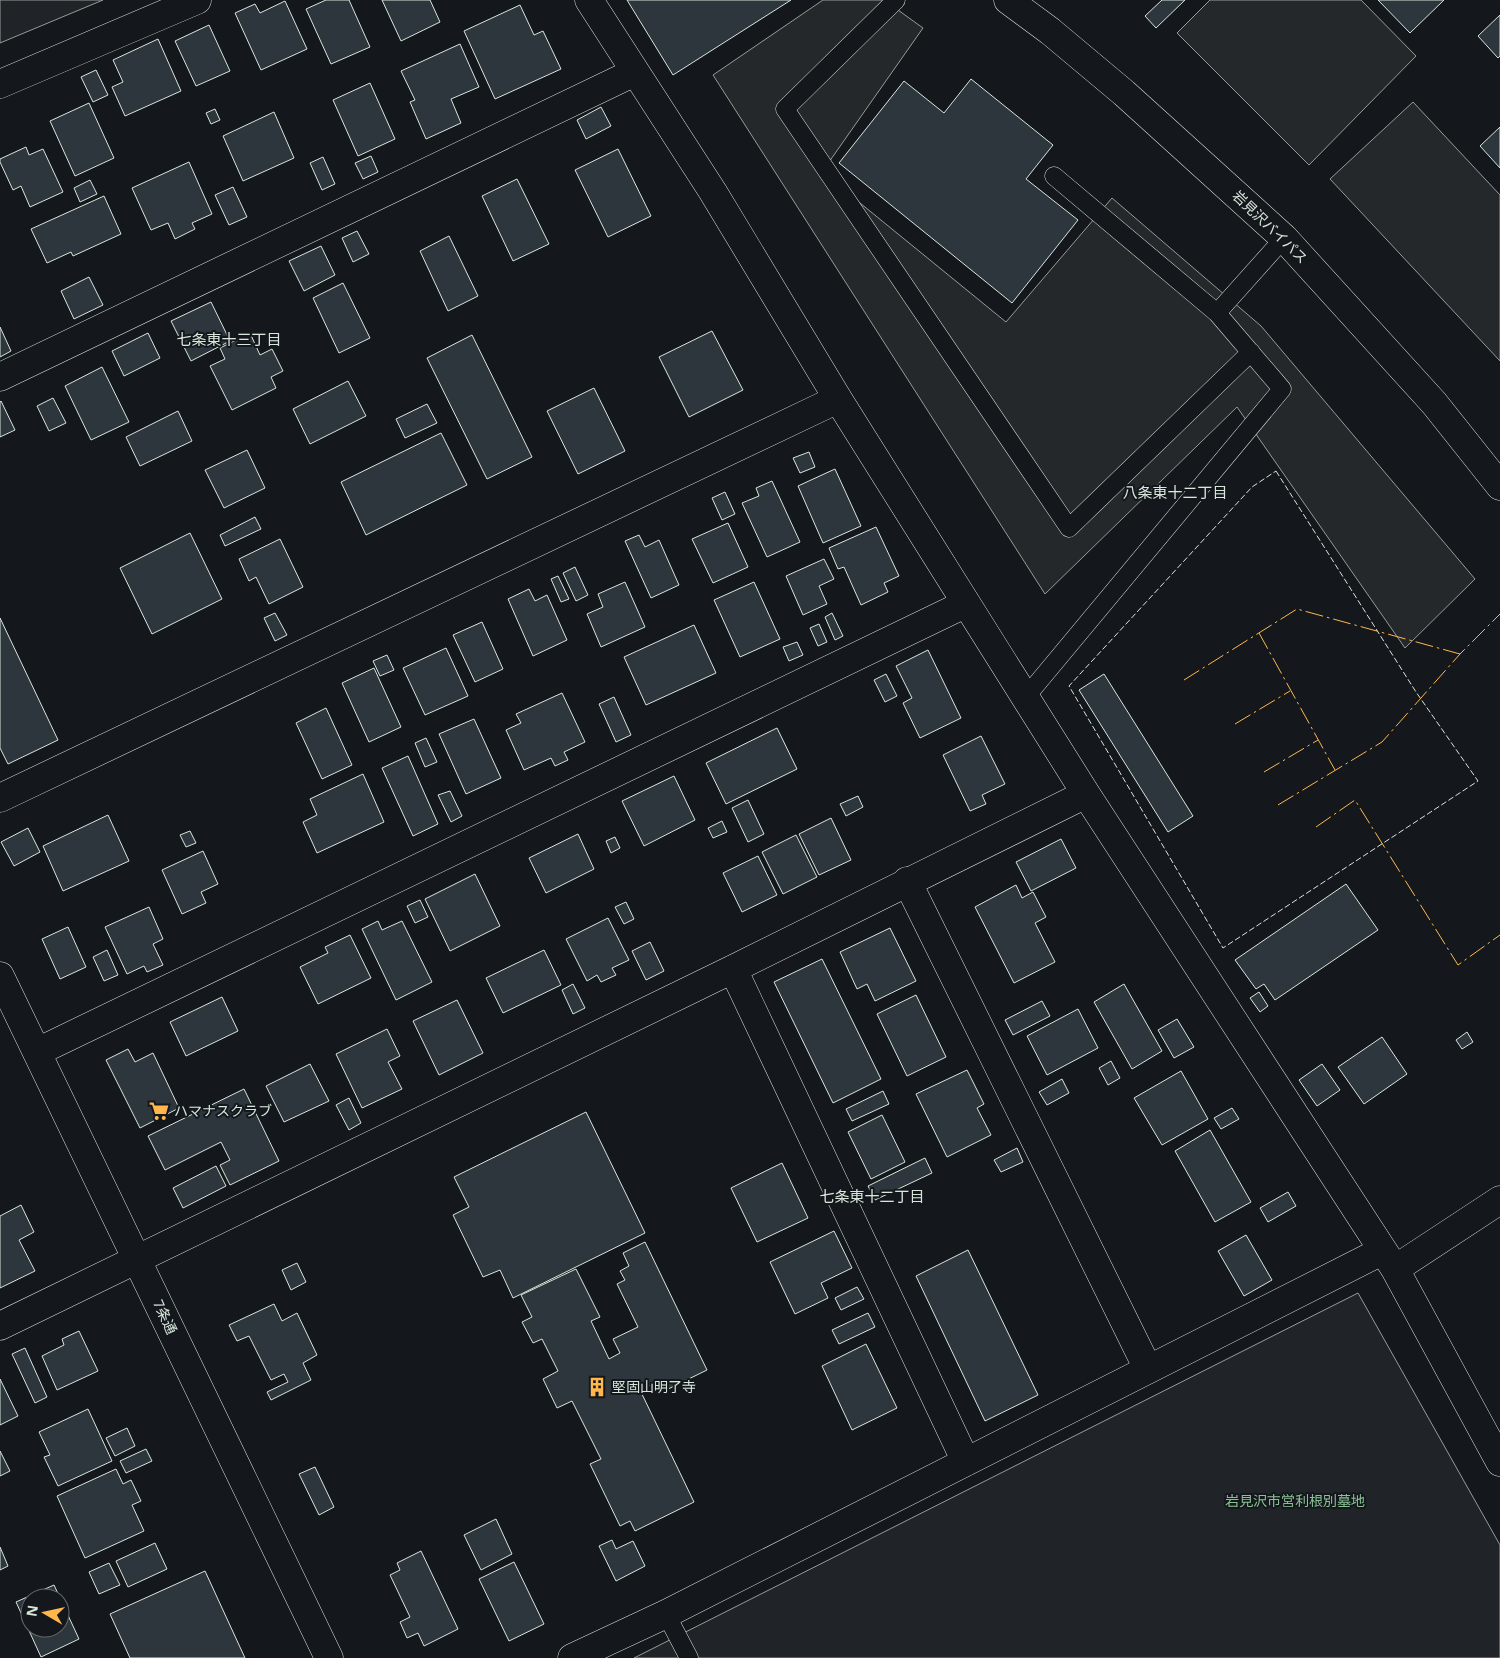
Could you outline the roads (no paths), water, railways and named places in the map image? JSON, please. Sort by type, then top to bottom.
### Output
[{"type":"main road","points":[[0,84],[197,0]]},
{"type":"main road","points":[[588,0],[713,192],[838,400],[965,604],[1388,1260],[1500,1462]]},
{"type":"main road","name":"岩見沢バイパス","points":[[1008,0],[1050,31],[1124,93],[1284,238],[1434,403],[1500,486]]},
{"type":"main road","points":[[0,377],[635,72]]},
{"type":"main road","points":[[0,798],[838,400]]},
{"type":"main road","points":[[37,1052],[965,604]]},
{"type":"main road","points":[[0,1326],[733,969],[1086,794]]},
{"type":"main road","points":[[907,882],[1148,1369]]},
{"type":"main road","points":[[733,969],[966,1462]]},
{"type":"main road","name":"7条通","points":[[0,976],[329,1658]]},
{"type":"main road","points":[[572,1658],[666,1614],[1148,1369],[1388,1260],[1500,1200]]},
{"type":"lane","points":[[896,0],[784,109],[1069,528],[1251,352]]},
{"type":"lane","points":[[1025,698],[1282,389],[1217,313],[1054,176]]},
{"type":"lane","points":[[1217,313],[1284,238]]},
{"type":"lane","points":[[666,1614],[689,1658]]},
{"type":"place","name":"ハマナスクラブ","points":[[159,1111]]},
{"type":"place","name":"堅固山明了寺","points":[[597,1387]]},
{"type":"district","name":"七条東十三丁目","points":[[229,340]]},
{"type":"district","name":"八条東十二丁目","points":[[1175,493]]},
{"type":"district","name":"七条東十二丁目","points":[[872,1197]]},
{"type":"park label","name":"岩見沢市営利根別墓地","points":[[1295,1501]]}]
